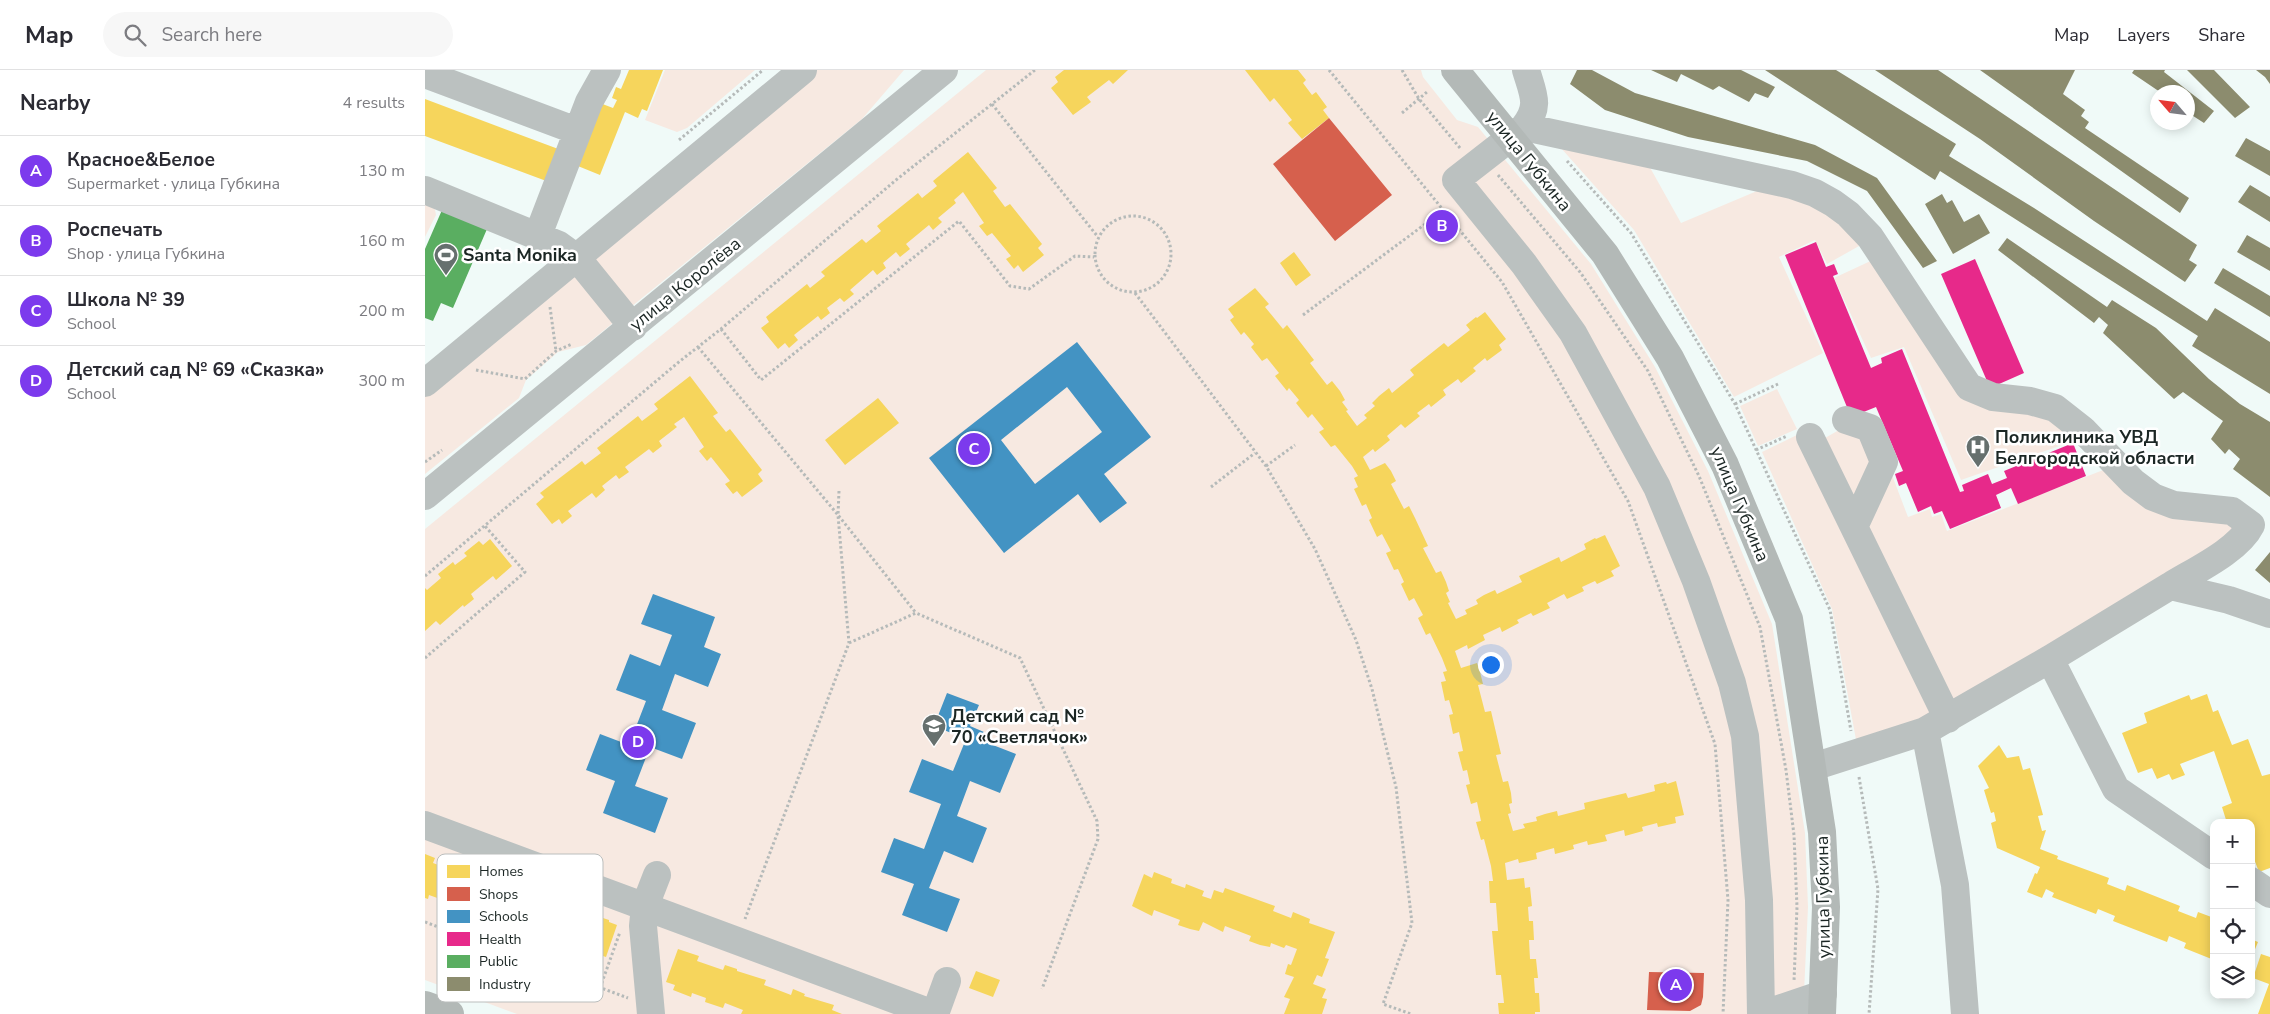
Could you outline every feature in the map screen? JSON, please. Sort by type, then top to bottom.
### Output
[{"type":"main road","name":"улица Губкина","points":[[1455,70],[1517,133],[1605,254],[1670,358],[1725,464],[1789,619],[1822,832],[1826,907],[1822,1004]]},
{"type":"main road","points":[[425,1005],[451,1014]]},
{"type":"street","points":[[538,236],[589,102],[607,70]]},
{"type":"street","points":[[428,373],[577,258],[803,70]]},
{"type":"street","points":[[1526,70],[1536,103],[1531,118],[1517,133],[1456,180],[1524,264],[1573,333],[1664,504],[1696,581],[1732,683],[1746,746],[1759,900],[1763,1014],[1822,1004]]},
{"type":"street","name":"улица Королёва","points":[[425,496],[633,327],[938,71]]},
{"type":"street","points":[[425,74],[577,131]]},
{"type":"street","points":[[1517,133],[1783,183],[1815,193],[1833,203],[1847,214],[1870,237],[1969,387],[1993,397],[2030,400],[2055,408],[2083,430],[2133,482],[2153,497],[2174,505],[2232,511],[2251,525],[2247,533],[2223,553],[2050,659],[1937,725],[1813,767]]},
{"type":"street","points":[[425,190],[559,245],[577,258],[633,327]]},
{"type":"street","points":[[1846,420],[1870,428],[1884,462],[1854,527]]},
{"type":"street","points":[[1801,435],[1854,527],[1937,725],[1941,802],[1955,885],[1965,1014]]},
{"type":"street","points":[[2170,586],[2229,600],[2270,614]]},
{"type":"street","points":[[2050,659],[2116,789],[2210,853]]},
{"type":"street","points":[[425,825],[504,854]]},
{"type":"street","points":[[651,1010],[643,926],[645,906],[657,875]]},
{"type":"street","points":[[2255,884],[2270,894]]},
{"type":"street","points":[[603,891],[935,1014],[947,981]]},
{"type":"path","points":[[753,78],[755,70]]},
{"type":"path","points":[[425,576],[896,180],[1035,70]]},
{"type":"path","points":[[1329,70],[1502,282],[1627,502],[1715,744],[1727,900],[1723,1014]]},
{"type":"path","points":[[1402,70],[1419,99],[1463,151],[1480,162]]},
{"type":"path","points":[[1402,113],[1427,92]]},
{"type":"path","points":[[992,104],[1098,237]]},
{"type":"path","points":[[1303,315],[1443,210]]},
{"type":"path","points":[[1130,215],[1150,219],[1165,232],[1172,252],[1168,272],[1154,287],[1135,293],[1115,289],[1100,276],[1093,257],[1098,237],[1111,222],[1130,215]]},
{"type":"path","points":[[721,329],[761,380],[959,221],[1010,286],[1029,289],[1075,256],[1093,257]]},
{"type":"path","points":[[1135,293],[1255,453],[1267,466],[1315,549],[1335,591],[1372,689],[1386,742],[1403,836],[1413,923],[1383,1004],[1411,1014]]},
{"type":"path","points":[[549,302],[555,352]]},
{"type":"path","points":[[467,368],[525,379],[555,352],[573,344]]},
{"type":"path","points":[[699,347],[838,515],[916,613],[1020,658],[1097,821],[1098,839],[1042,989]]},
{"type":"path","points":[[1735,404],[1778,384]]},
{"type":"path","points":[[1756,450],[1801,435]]},
{"type":"path","points":[[1267,466],[1295,445]]},
{"type":"path","points":[[1211,487],[1255,453]]},
{"type":"path","points":[[737,940],[849,643],[838,515],[839,491]]},
{"type":"path","points":[[425,658],[525,572],[485,526]]},
{"type":"path","points":[[849,643],[916,613]]},
{"type":"path","points":[[425,922],[437,927]]},
{"type":"path","points":[[603,979],[621,928]]},
{"type":"path","points":[[603,989],[651,1010]]},
{"type":"shaded area","points":[[665,70],[755,70],[687,128],[677,132],[645,120]]},
{"type":"shaded area","points":[[808,70],[904,70],[862,119],[626,311],[582,256]]},
{"type":"shaded area","points":[[986,70],[1421,70],[1423,77],[1457,120],[1478,127],[1591,264],[1655,367],[1708,471],[1772,624],[1805,833],[1808,907],[1803,1014],[517,1014],[485,1002],[603,1002],[603,854],[437,854],[437,984],[425,980],[425,529]]},
{"type":"shaded area","points":[[1552,138],[1643,155],[1681,223],[1776,183],[1868,241],[1827,264],[1815,240],[1779,257],[1823,353],[1734,397],[1634,230]]},
{"type":"shaded area","points":[[425,201],[434,205],[436,215],[425,237]]},
{"type":"shaded area","points":[[1877,258],[1965,391],[2031,407],[2080,439],[1961,480],[1904,347],[1871,358],[1834,278]]},
{"type":"shaded area","points":[[574,262],[619,318],[586,345],[558,352],[526,380],[519,398],[425,474],[425,385]]},
{"type":"shaded area","points":[[1777,389],[1797,429],[1758,446],[1740,406]]},
{"type":"shaded area","points":[[1846,426],[1866,433],[1878,463],[1854,516],[1818,442]]},
{"type":"shaded area","points":[[1799,434],[1941,714],[1857,745],[1832,609],[1762,452]]},
{"type":"shaded area","points":[[1887,462],[1908,517],[1930,509],[1932,517],[1941,514],[1947,531],[2111,467],[2228,516],[2241,530],[1947,709],[1858,527]]},
{"type":"building: Homes","points":[[629,70],[663,70],[647,111],[642,109],[638,118],[625,112],[600,175],[568,162],[592,100],[613,108],[617,100],[612,98],[616,87],[621,89]]},
{"type":"building: Homes","points":[[1064,70],[1128,70],[1113,84],[1109,80],[1087,97],[1091,102],[1073,115],[1051,88],[1058,82],[1055,77]]},
{"type":"building: Homes","points":[[1245,70],[1298,70],[1306,80],[1303,83],[1312,95],[1316,92],[1327,107],[1323,110],[1329,118],[1302,139],[1288,123],[1292,120],[1274,98],[1270,102]]},
{"type":"building: Homes","points":[[425,99],[561,150],[549,182],[425,136]]},
{"type":"building: Homes","points":[[968,152],[997,188],[993,191],[1005,207],[1010,204],[1042,244],[1038,248],[1044,255],[1023,272],[1018,265],[1014,269],[1006,259],[1011,256],[992,233],[987,236],[979,226],[984,223],[963,192],[954,200],[956,203],[938,218],[942,222],[933,230],[929,225],[906,244],[910,249],[900,257],[896,252],[883,263],[886,268],[877,275],[873,270],[850,290],[854,294],[844,302],[840,298],[827,308],[830,313],[821,320],[818,316],[794,335],[798,340],[789,348],[785,343],[778,349],[761,328],[769,322],[766,317],[807,284],[810,288],[825,276],[821,272],[862,239],[866,243],[881,231],[877,226],[918,193],[922,198],[937,186],[933,181]]},
{"type":"building: Homes","points":[[1294,252],[1311,275],[1296,286],[1280,263]]},
{"type":"building: Homes","points":[[1255,288],[1269,304],[1265,307],[1283,329],[1287,325],[1314,360],[1310,363],[1327,385],[1332,381],[1340,391],[1345,400],[1342,402],[1348,410],[1346,411],[1357,426],[1367,418],[1364,415],[1375,406],[1372,403],[1379,396],[1389,388],[1392,393],[1414,375],[1410,370],[1444,343],[1448,347],[1470,330],[1466,325],[1476,317],[1485,312],[1506,339],[1499,345],[1502,350],[1487,361],[1485,358],[1473,368],[1476,371],[1461,383],[1458,379],[1443,390],[1446,395],[1431,407],[1429,404],[1417,413],[1420,416],[1405,428],[1401,424],[1387,436],[1390,440],[1375,452],[1373,449],[1363,457],[1370,470],[1385,463],[1391,471],[1396,481],[1391,484],[1404,509],[1409,506],[1428,546],[1423,548],[1436,573],[1441,571],[1446,582],[1449,591],[1446,593],[1450,602],[1448,603],[1456,619],[1467,614],[1465,610],[1478,604],[1476,600],[1484,595],[1495,590],[1497,594],[1522,582],[1519,576],[1559,557],[1561,562],[1586,549],[1584,544],[1595,538],[1605,535],[1620,566],[1611,571],[1614,576],[1597,584],[1595,581],[1582,587],[1584,591],[1567,599],[1564,594],[1547,603],[1550,608],[1533,616],[1531,613],[1517,620],[1519,623],[1502,632],[1500,627],[1483,635],[1485,640],[1468,649],[1467,645],[1455,651],[1461,668],[1477,663],[1480,672],[1483,684],[1478,685],[1485,712],[1491,711],[1501,754],[1496,755],[1503,782],[1508,781],[1511,793],[1512,803],[1509,804],[1511,813],[1508,814],[1513,831],[1525,828],[1523,824],[1537,821],[1536,817],[1545,814],[1557,811],[1558,816],[1585,809],[1584,803],[1626,793],[1628,798],[1655,791],[1654,785],[1676,781],[1684,815],[1675,817],[1676,823],[1658,827],[1657,823],[1642,827],[1643,831],[1625,836],[1624,830],[1605,835],[1607,841],[1588,845],[1587,841],[1573,845],[1574,849],[1555,854],[1554,848],[1536,853],[1537,859],[1519,863],[1518,859],[1505,863],[1507,880],[1524,878],[1525,888],[1530,887],[1532,906],[1528,907],[1529,921],[1533,921],[1534,940],[1529,940],[1530,959],[1536,959],[1538,978],[1534,978],[1535,993],[1539,993],[1540,1012],[1535,1012],[1535,1014],[1499,1014],[1498,1003],[1504,1003],[1501,975],[1496,975],[1492,931],[1498,931],[1496,903],[1490,903],[1489,881],[1493,881],[1491,866],[1484,839],[1481,840],[1476,822],[1481,821],[1477,802],[1471,804],[1466,785],[1470,784],[1467,770],[1463,771],[1458,752],[1463,751],[1459,732],[1453,734],[1449,715],[1453,714],[1449,700],[1445,701],[1441,682],[1446,681],[1443,672],[1447,671],[1442,658],[1430,633],[1426,635],[1418,618],[1423,615],[1414,598],[1409,601],[1401,584],[1404,582],[1398,569],[1394,570],[1386,553],[1391,551],[1382,534],[1377,537],[1369,520],[1372,518],[1366,504],[1362,506],[1354,489],[1358,487],[1354,478],[1358,476],[1352,466],[1335,445],[1331,447],[1319,432],[1324,429],[1312,414],[1308,418],[1296,403],[1299,400],[1289,388],[1287,391],[1275,376],[1279,373],[1267,358],[1262,361],[1251,347],[1254,344],[1244,332],[1241,335],[1230,320],[1234,317],[1228,309]]},
{"type":"building: Homes","points":[[690,376],[718,413],[713,416],[726,432],[730,429],[762,470],[758,474],[763,481],[742,497],[737,491],[733,494],[725,484],[730,481],[711,457],[707,461],[699,451],[704,447],[684,417],[674,424],[677,427],[659,441],[662,446],[653,453],[649,449],[625,467],[629,472],[619,479],[616,475],[602,486],[605,490],[596,498],[592,493],[568,511],[572,516],[562,524],[559,519],[552,524],[536,504],[544,497],[540,493],[582,461],[585,465],[601,453],[597,448],[638,416],[642,421],[658,409],[654,404]]},
{"type":"building: Homes","points":[[878,398],[899,423],[845,465],[825,440]]},
{"type":"building: Homes","points":[[490,539],[512,566],[496,580],[493,576],[471,594],[474,599],[464,607],[463,605],[440,625],[436,621],[425,631],[425,588],[427,590],[441,578],[438,574],[453,562],[455,565],[467,556],[464,553],[479,541],[483,545]]},
{"type":"building: Homes","points":[[2207,694],[2213,712],[2218,710],[2232,745],[2248,739],[2262,776],[2270,774],[2270,868],[2259,872],[2255,862],[2255,819],[2226,819],[2222,807],[2232,803],[2214,751],[2180,764],[2185,775],[2172,780],[2169,774],[2157,779],[2152,768],[2138,773],[2122,733],[2147,723],[2144,713],[2189,695],[2191,700]]},
{"type":"building: Homes","points":[[1999,745],[2007,758],[2019,756],[2023,770],[2030,768],[2043,815],[2038,816],[2042,831],[2046,830],[2040,849],[2058,856],[2057,859],[2109,878],[2107,884],[2125,891],[2127,885],[2180,906],[2178,911],[2196,918],[2198,912],[2210,916],[2210,958],[2184,948],[2186,943],[2169,936],[2167,942],[2113,921],[2115,916],[2098,909],[2096,914],[2052,897],[2054,893],[2046,889],[2042,898],[2027,892],[2035,873],[2037,874],[2040,867],[1997,848],[1991,823],[1996,821],[1994,812],[1991,813],[1984,790],[1989,788],[1978,766]]},
{"type":"building: Homes","points":[[425,854],[435,858],[433,863],[437,864],[437,898],[429,895],[428,899],[425,898]]},
{"type":"building: Homes","points":[[1154,872],[1172,879],[1171,883],[1185,888],[1186,884],[1204,891],[1202,896],[1211,899],[1214,890],[1223,893],[1225,888],[1275,906],[1273,911],[1291,918],[1293,912],[1310,919],[1309,923],[1335,932],[1325,958],[1329,959],[1322,977],[1317,975],[1313,984],[1326,989],[1322,998],[1327,999],[1322,1014],[1284,1014],[1290,999],[1284,997],[1294,977],[1285,974],[1288,964],[1291,965],[1297,949],[1286,945],[1284,948],[1271,943],[1270,947],[1260,945],[1249,941],[1251,936],[1225,926],[1223,932],[1203,922],[1199,931],[1190,929],[1178,925],[1180,920],[1154,910],[1152,916],[1132,906],[1144,874],[1152,878]]},
{"type":"building: Homes","points":[[603,918],[617,925],[606,957],[603,956]]},
{"type":"building: Homes","points":[[678,949],[699,956],[697,961],[723,970],[725,965],[737,969],[737,971],[766,980],[764,985],[791,995],[793,989],[805,994],[804,996],[834,1005],[832,1010],[842,1014],[741,1014],[743,1010],[725,1003],[723,1008],[705,1002],[706,998],[692,993],[691,997],[673,990],[675,985],[666,982]]},
{"type":"building: Homes","points":[[2261,954],[2270,957],[2270,1014],[2258,1014],[2269,984],[2255,979],[2255,972]]},
{"type":"building: Homes","points":[[976,971],[1000,980],[993,997],[969,988]]},
{"type":"building: Shops","points":[[1329,118],[1392,195],[1335,241],[1273,164]]},
{"type":"building: Shops","points":[[1649,972],[1704,973],[1701,1005],[1690,1011],[1647,1010]]},
{"type":"building: Schools","points":[[1077,342],[1151,437],[1104,474],[1127,503],[1100,523],[1078,494],[1004,553],[929,458]],"holes":[[[1067,387],[1102,432],[1035,484],[1001,440]]]},
{"type":"building: Schools","points":[[653,594],[715,617],[704,647],[721,654],[708,687],[675,674],[662,710],[696,723],[682,759],[650,747],[635,786],[668,798],[655,833],[603,813],[615,781],[586,770],[600,734],[629,745],[646,701],[616,690],[630,654],[660,666],[672,635],[641,624]]},
{"type":"building: Schools","points":[[947,693],[979,705],[970,726],[984,732],[980,740],[1016,754],[1000,793],[970,781],[957,816],[987,828],[973,863],[944,851],[929,888],[960,899],[947,932],[902,915],[914,884],[881,872],[894,838],[924,849],[941,804],[909,792],[922,759],[953,771],[966,739],[934,726]]},
{"type":"building: Health","points":[[1816,242],[1826,267],[1834,264],[1838,274],[1833,276],[1871,368],[1882,363],[1881,358],[1902,349],[1960,492],[1964,491],[1962,485],[1988,474],[1992,484],[2007,478],[2004,471],[2073,443],[2086,476],[2018,504],[2011,488],[1996,495],[2001,508],[1950,529],[1942,511],[1934,514],[1931,506],[1918,512],[1906,483],[1899,486],[1895,474],[1903,471],[1876,407],[1851,417],[1785,255]]},
{"type":"building: Health","points":[[1975,259],[2024,373],[1990,388],[1941,274]]},
{"type":"building: Public","name":"Santa Monika","points":[[442,210],[487,229],[453,308],[441,303],[433,321],[425,318],[425,249]]},
{"type":"building: Industry","points":[[1577,70],[1592,70],[1635,93],[1815,145],[1877,178],[1937,261],[1923,268],[1867,191],[1807,161],[1688,137],[1605,110],[1570,84]]},
{"type":"building: Industry","points":[[1651,70],[1741,70],[1775,87],[1768,98],[1755,93],[1749,102],[1719,86],[1713,90],[1681,74],[1677,82]]},
{"type":"building: Industry","points":[[1765,70],[1836,70],[1956,144],[1949,156],[2034,208],[2207,321],[2215,308],[2270,342],[2270,394],[2192,346],[2198,336],[1940,171],[1935,180]]},
{"type":"building: Industry","points":[[1875,70],[1938,70],[2197,245],[2189,260],[2197,265],[2185,282],[2094,221],[1980,139]]},
{"type":"building: Industry","points":[[1980,70],[2075,70],[2063,94],[2085,110],[2081,116],[2089,122],[2085,128],[2189,198],[2180,213]]},
{"type":"building: Industry","points":[[2134,70],[2165,70],[2164,72],[2181,85],[2150,85],[2132,73]]},
{"type":"building: Industry","points":[[2187,70],[2214,70],[2250,107],[2235,118]]},
{"type":"building: Industry","points":[[2256,70],[2270,70],[2270,84],[2265,77]]},
{"type":"building: Industry","points":[[2195,96],[2214,111],[2204,123],[2195,117]]},
{"type":"building: Industry","points":[[2246,138],[2270,151],[2270,176],[2235,156]]},
{"type":"building: Industry","points":[[2250,185],[2270,197],[2270,222],[2238,202]]},
{"type":"building: Industry","points":[[1942,194],[1947,203],[1952,200],[1964,222],[1979,214],[1990,233],[1953,254],[1925,204]]},
{"type":"building: Industry","points":[[2247,235],[2270,248],[2270,271],[2237,252]]},
{"type":"building: Industry","points":[[2007,238],[2107,307],[2112,300],[2156,328],[2209,379],[2240,404],[2270,422],[2270,497],[2233,469],[2240,459],[2229,449],[2225,454],[2211,439],[2223,421],[2183,392],[2174,399],[2103,333],[2108,325],[2099,317],[2094,323],[1998,250]]},
{"type":"building: Industry","points":[[2223,268],[2270,296],[2270,317],[2214,283]]},
{"type":"building: Industry","points":[[2270,552],[2270,583],[2255,570]]},
{"type":"place","name":"Роспечать","points":[[1442,226]]},
{"type":"place","name":"Santa Monika","points":[[446,276]]},
{"type":"place","name":"Школа № 39","points":[[974,449]]},
{"type":"place","name":"Поликлиника УВД Белгородской области","points":[[1978,468]]},
{"type":"place","name":"Детский сад № 69 «Сказка»","points":[[638,742]]},
{"type":"place","name":"Детский сад № 70 «Светлячок»","points":[[934,747]]},
{"type":"place","name":"Красное&Белое","points":[[1676,985]]}]
